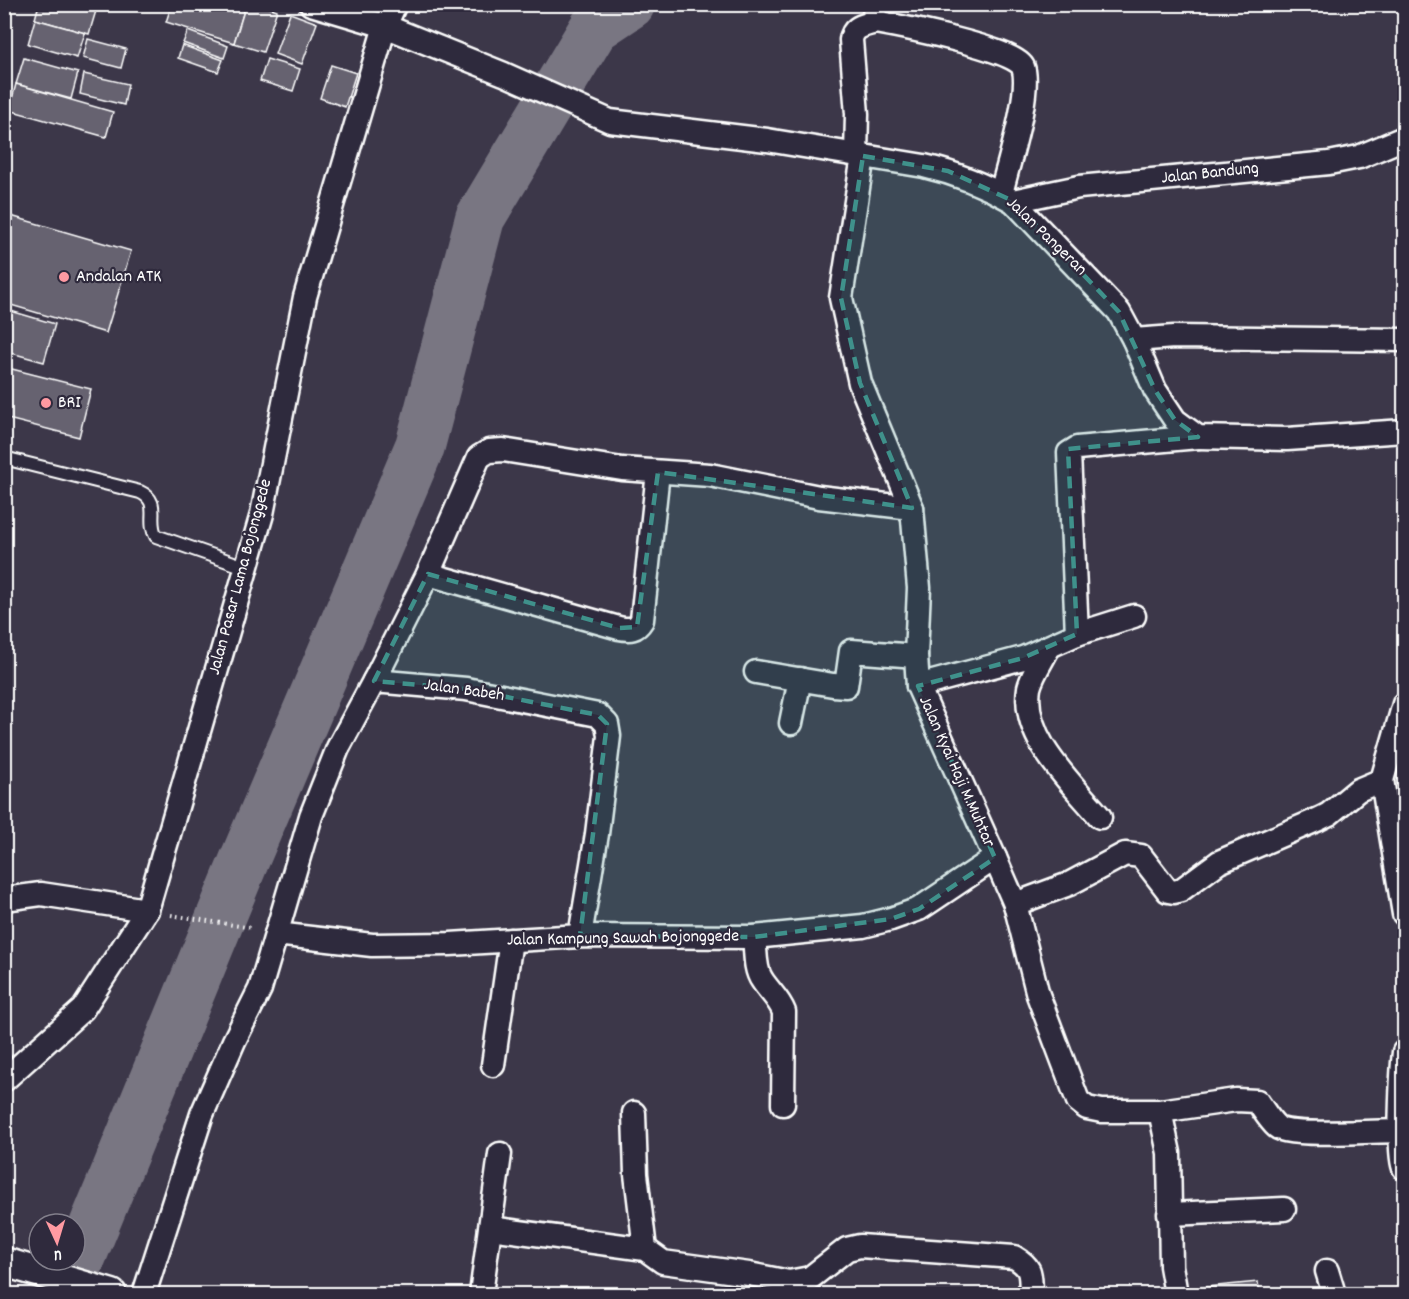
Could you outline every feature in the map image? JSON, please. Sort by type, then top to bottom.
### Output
[{"type":"street","points":[[311,4],[385,26]]},
{"type":"street","name":"Jalan Pasar Lama Bojonggede","points":[[4,1080],[83,1009],[147,910],[262,514],[305,297],[385,26],[395,4]]},
{"type":"street","points":[[874,13],[1015,59],[1023,65],[1025,75],[1022,108],[1007,197]]},
{"type":"street","name":"Jalan Kyai Haji M.Muhtar","points":[[874,13],[852,33],[860,156],[841,298],[860,383],[912,508],[919,582],[916,656],[918,686],[995,858]]},
{"type":"street","name":"Jalan Pangeran","points":[[385,26],[504,74],[610,121],[767,140],[948,171],[1007,197],[1119,312],[1134,340],[1155,390],[1175,420],[1198,437]]},
{"type":"street","name":"Jalan Bandung","points":[[1007,197],[1079,187],[1329,163],[1359,157],[1404,138]]},
{"type":"street","points":[[1134,340],[1174,337],[1404,340]]},
{"type":"street","points":[[1077,634],[1069,453],[1077,448],[1198,437],[1287,439],[1404,431]]},
{"type":"street","points":[[144,1294],[202,1114],[260,989],[311,816],[338,748],[428,574],[479,457],[489,451],[503,450],[622,469],[710,476],[819,496],[912,508]]},
{"type":"street","points":[[428,574],[619,628],[629,630],[637,627],[642,620],[658,472]]},
{"type":"street","name":"Jalan Kyai Haji M.Muhtar","points":[[918,686],[1023,658],[1077,634],[1134,616]]},
{"type":"street","points":[[1049,647],[1029,687],[1029,717],[1041,746],[1100,818]]},
{"type":"street","points":[[756,672],[846,686],[851,651],[916,656]]},
{"type":"street","points":[[791,723],[800,679]]},
{"type":"street","name":"Jalan Babeh","points":[[374,681],[466,689],[598,716],[607,724],[609,736],[604,780],[580,936]]},
{"type":"street","points":[[1404,704],[1382,780],[1404,914]]},
{"type":"street","points":[[1015,904],[1069,884],[1118,858],[1133,854],[1141,856],[1168,891],[1180,890],[1219,862],[1329,814],[1358,790],[1382,780]]},
{"type":"street","points":[[995,858],[1015,904],[1036,987],[1078,1101],[1087,1108],[1102,1111],[1160,1111],[1236,1100],[1257,1101],[1277,1128],[1285,1130],[1305,1132],[1401,1131]]},
{"type":"street","name":"Jalan Kampung Sawah Bojonggede","points":[[276,934],[372,945],[450,945],[580,936],[754,937],[863,926],[919,909],[995,858]]},
{"type":"street","points":[[4,899],[41,894],[147,910]]},
{"type":"street","points":[[754,937],[758,973],[784,1012],[783,1104]]},
{"type":"street","points":[[493,1065],[511,940]]},
{"type":"street","points":[[1404,1052],[1401,1131],[1401,1163],[1404,1168]]},
{"type":"street","points":[[1160,1111],[1169,1153],[1171,1266],[1176,1294]]},
{"type":"street","points":[[634,1113],[636,1174],[645,1249]]},
{"type":"street","points":[[481,1294],[500,1154]]},
{"type":"street","points":[[1169,1214],[1284,1209]]},
{"type":"street","points":[[490,1228],[645,1249],[663,1262],[748,1284],[789,1282],[810,1278],[847,1249],[860,1246],[1014,1257],[1030,1270],[1031,1294]]},
{"type":"street","points":[[4,1262],[111,1294]]},
{"type":"street","points":[[1327,1271],[1334,1294]]},
{"type":"lane","points":[[4,458],[140,492],[148,496],[152,504],[153,531],[156,536],[245,567]]},
{"type":"path","points":[[195,920],[253,928]]},
{"type":"highlighted area","points":[[863,156],[948,171],[1013,201],[1119,312],[1155,390],[1175,420],[1198,437],[1068,449],[1077,634],[1023,658],[918,686],[995,858],[919,909],[891,919],[754,937],[580,936],[607,724],[598,715],[466,689],[374,681],[428,574],[619,628],[637,627],[658,472],[912,508],[860,383],[841,298]]},
{"type":"building","points":[[39,4],[98,4],[89,34],[35,19]]},
{"type":"building","points":[[172,4],[246,4],[234,43],[166,22]]},
{"type":"building","points":[[246,4],[259,4],[277,10],[263,52],[234,43]]},
{"type":"building","points":[[290,13],[317,23],[302,64],[275,54]]},
{"type":"building","points":[[35,19],[85,33],[77,58],[28,44]]},
{"type":"building","points":[[188,31],[228,46],[224,58],[183,43]]},
{"type":"building","points":[[88,39],[126,49],[121,68],[83,58]]},
{"type":"building","points":[[182,45],[223,60],[218,72],[178,58]]},
{"type":"building","points":[[24,58],[78,73],[71,99],[16,84]]},
{"type":"building","points":[[267,59],[300,69],[293,91],[260,81]]},
{"type":"building","points":[[331,65],[356,73],[345,107],[320,98]]},
{"type":"building","points":[[84,74],[128,84],[124,105],[80,94]]},
{"type":"building","points":[[16,84],[113,112],[106,137],[9,110]]},
{"type":"building","name":"Andalan ATK","points":[[4,214],[131,251],[106,333],[4,303]]},
{"type":"building","points":[[4,309],[55,324],[44,362],[4,351]]},
{"type":"building","name":"BRI","points":[[4,367],[91,389],[79,437],[4,418]]},
{"type":"building","points":[[1258,1282],[1260,1294],[1198,1294],[1197,1288]]},
{"type":"waterway","points":[[66,1294],[244,861],[420,446],[480,218],[594,28],[630,4]]},
{"type":"place","name":"Andalan ATK","points":[[64,277]]},
{"type":"place","name":"BRI","points":[[46,403]]}]
